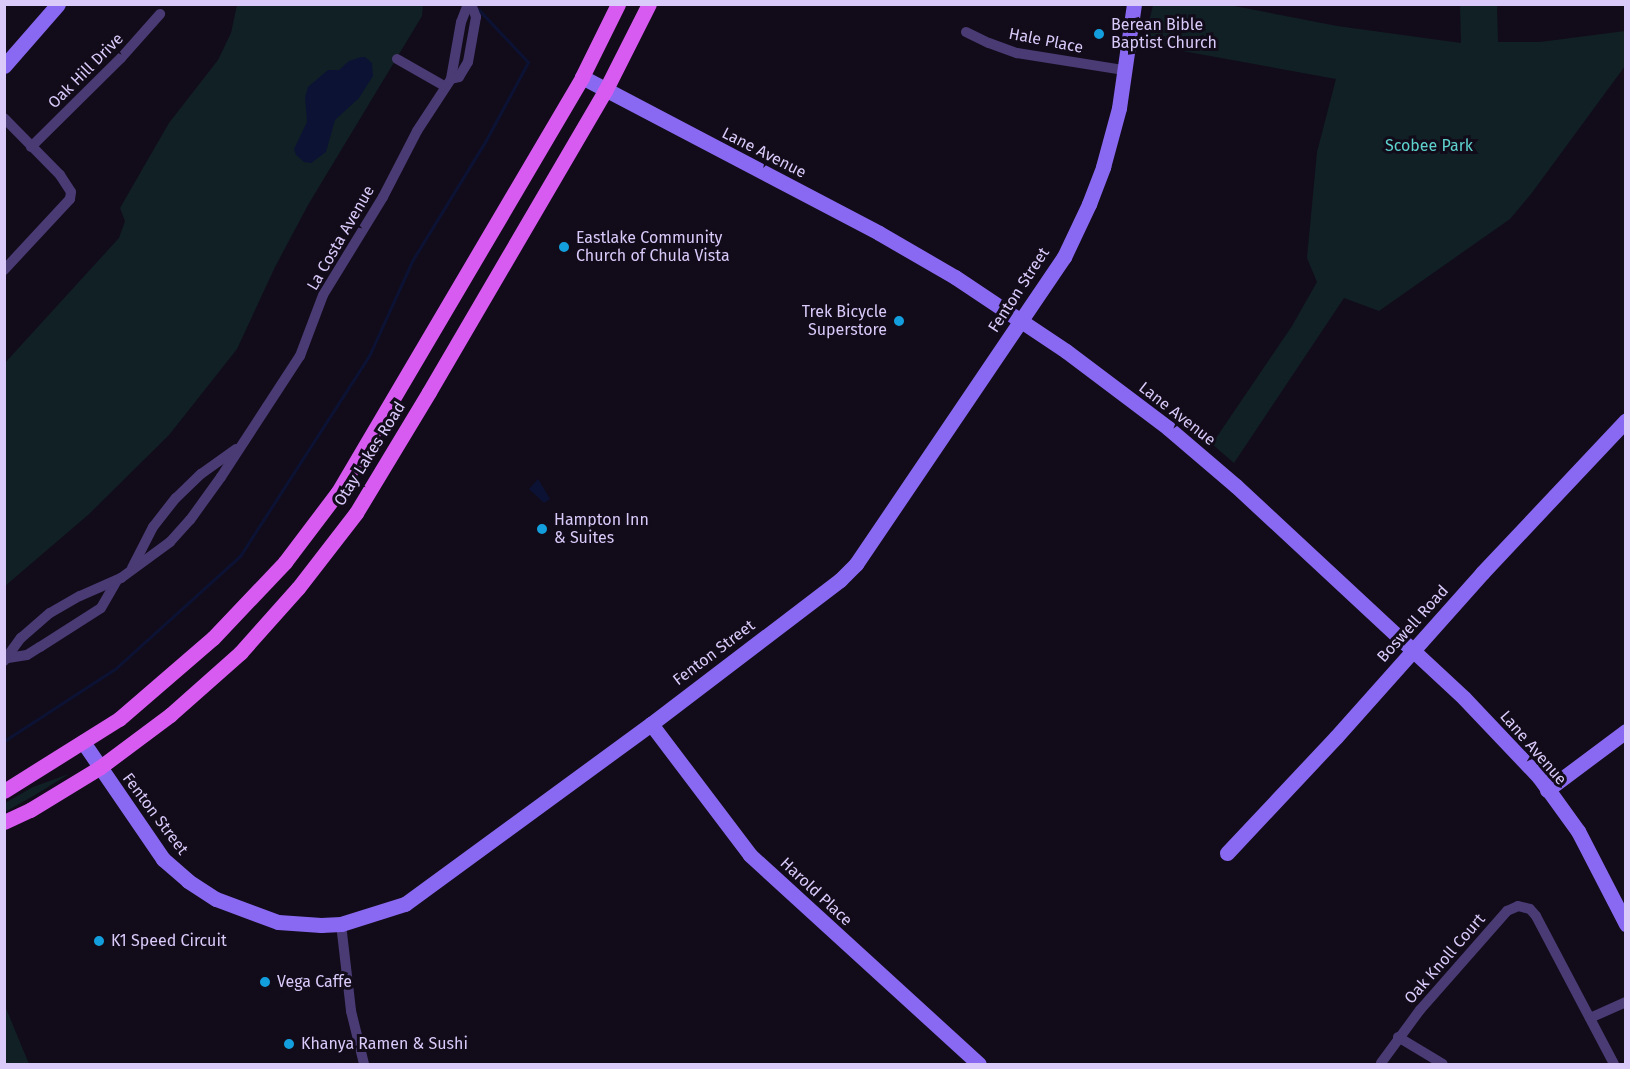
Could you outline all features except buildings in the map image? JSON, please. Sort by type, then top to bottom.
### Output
[{"type":"main road","name":"Otay Lakes Road","points":[[4,791],[119,719],[213,638],[285,562],[332,501],[582,77],[618,4]]},
{"type":"main road","name":"Otay Lakes Road","points":[[4,822],[30,810],[99,768],[170,715],[240,653],[298,588],[356,513],[604,91],[649,4]]},
{"type":"street","points":[[4,66],[26,45],[58,4]]},
{"type":"street","name":"La Costa Avenue","points":[[6,659],[21,638],[50,613],[130,572],[170,542],[190,520],[300,356],[323,295],[382,197],[417,131],[449,83],[461,22],[470,4]]},
{"type":"street","name":"Fenton Street","points":[[83,742],[152,845],[176,871],[202,891],[230,905],[278,922],[341,924],[405,904],[651,724],[840,580],[856,564],[1064,257],[1090,202],[1119,108],[1134,4]]},
{"type":"street","name":"Oak Hill Drive","points":[[31,147],[122,58],[160,14]]},
{"type":"street","name":"Hale Place","points":[[966,32],[1017,53],[1123,70]]},
{"type":"street","points":[[397,58],[449,83]]},
{"type":"street","name":"Lane Avenue","points":[[582,77],[604,91],[879,232],[956,277],[1066,351],[1193,449],[1464,698],[1539,777],[1578,831],[1626,924]]},
{"type":"street","points":[[4,118],[68,185],[70,195],[4,270]]},
{"type":"street","name":"Boswell Road","points":[[1227,853],[1482,573],[1626,420]]},
{"type":"street","name":"La Costa Avenue","points":[[130,572],[153,527],[176,498],[201,474],[241,445]]},
{"type":"street","name":"La Costa Avenue","points":[[6,659],[27,655],[101,608],[117,580]]},
{"type":"street","name":"Harold Place","points":[[651,724],[750,855],[979,1065]]},
{"type":"street","points":[[1547,790],[1626,731]]},
{"type":"street","name":"Oak Knoll Court","points":[[1381,1063],[1398,1037],[1507,911],[1518,906],[1527,907],[1534,912],[1590,1018]]},
{"type":"street","points":[[341,924],[351,1011],[364,1065]]},
{"type":"street","points":[[1614,1065],[1590,1018],[1626,1002]]},
{"type":"street","points":[[1398,1037],[1443,1065]]},
{"type":"green space","name":"Scobee Park","points":[[1497,4],[1498,42],[1540,42],[1625,31],[1625,66],[1510,219],[1379,311],[1344,298],[1234,463],[1212,444],[1292,326],[1317,282],[1307,258],[1317,152],[1336,79],[1144,44],[1153,5],[1229,5],[1337,26],[1461,43],[1460,5]]},
{"type":"green space","points":[[237,5],[423,5],[422,16],[308,205],[275,267],[237,349],[169,435],[88,515],[5,586],[4,364],[119,238],[125,221],[120,208],[169,123],[218,60],[231,33]]},
{"type":"green space","points":[[69,774],[5,812],[5,803],[33,787]]},
{"type":"green space","points":[[5,1006],[29,1064],[5,1064]]},
{"type":"water","points":[[365,57],[372,63],[373,76],[359,98],[335,120],[326,152],[311,163],[304,162],[296,155],[294,149],[307,122],[305,97],[308,87],[328,70],[339,70],[349,61]]},
{"type":"water","points":[[538,479],[550,499],[544,503],[529,489]]},
{"type":"waterway","points":[[4,741],[115,669],[240,556],[369,356],[412,261],[485,142],[528,62],[478,9]]},
{"type":"place","name":"Berean Bible Baptist Church","points":[[1099,34]]},
{"type":"place","name":"Eastlake Community Church of Chula Vista","points":[[564,247]]},
{"type":"place","name":"Trek Bicycle Superstore","points":[[899,321]]},
{"type":"place","name":"Hampton Inn & Suites","points":[[542,529]]},
{"type":"place","name":"K1 Speed Circuit","points":[[99,941]]},
{"type":"place","name":"Vega Caffe","points":[[265,982]]},
{"type":"place","name":"Khanya Ramen & Sushi","points":[[289,1044]]}]
